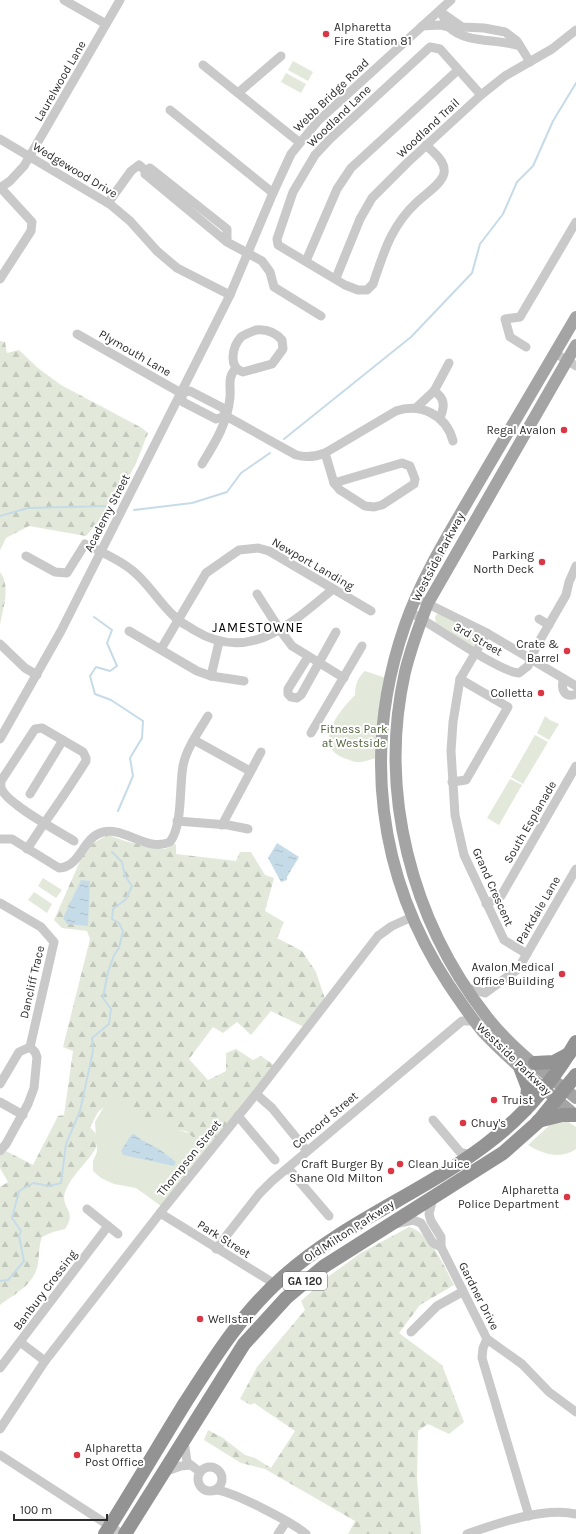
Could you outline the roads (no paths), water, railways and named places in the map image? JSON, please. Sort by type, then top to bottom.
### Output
[{"type":"highway","points":[[535,1064],[554,1062],[573,1048]]},
{"type":"highway","name":"Old Milton Parkway","points":[[107,1530],[216,1354],[231,1333],[275,1284],[320,1248],[462,1157],[496,1137],[526,1109],[549,1084],[573,1048]]},
{"type":"highway","points":[[520,1067],[528,1088],[526,1109]]},
{"type":"highway","name":"Old Milton Parkway","points":[[123,1534],[164,1472],[244,1344],[268,1317],[303,1282],[323,1267],[498,1156],[566,1096],[576,1075]]},
{"type":"highway","points":[[538,1122],[562,1115],[576,1116]]},
{"type":"main road","name":"Westside Parkway","points":[[576,317],[430,567],[410,612],[387,687],[381,740],[381,771],[389,845],[412,917],[435,963],[474,1021],[494,1043],[520,1067],[566,1096],[576,1116]]},
{"type":"main road","name":"Westside Parkway","points":[[549,1084],[535,1064],[509,1041],[486,1016],[466,988],[440,943],[422,903],[400,824],[396,785],[398,717],[405,672],[413,641],[428,603],[571,363],[576,345]]},
{"type":"main road","points":[[412,917],[421,918],[441,956],[453,966]]},
{"type":"street","points":[[64,0],[106,24]]},
{"type":"street","name":"Laurelwood Lane","points":[[0,187],[18,174],[30,156],[120,0]]},
{"type":"street","name":"Webb Bridge Road","points":[[230,295],[285,165],[299,142],[318,121],[422,26],[441,12],[451,0]]},
{"type":"street","points":[[441,12],[443,20],[448,27],[456,33],[469,38],[488,39],[520,46]]},
{"type":"street","points":[[441,12],[462,27],[489,29],[505,32],[511,35],[530,62]]},
{"type":"street","points":[[422,26],[437,25],[448,27]]},
{"type":"street","points":[[488,39],[489,29]]},
{"type":"street","name":"Woodland Trail","points":[[336,278],[360,219],[372,198],[426,145],[481,95],[505,76],[552,49],[576,30]]},
{"type":"street","name":"Woodland Lane","points":[[426,145],[440,159],[444,167],[444,174],[437,184],[400,219],[392,232],[373,284],[367,290],[358,290],[345,285],[336,278],[278,245],[277,239],[293,192],[316,155],[330,139],[430,47],[440,49],[481,95]]},
{"type":"street","points":[[238,93],[281,56]]},
{"type":"street","points":[[203,65],[299,142]]},
{"type":"street","points":[[306,261],[337,189],[350,168],[458,70]]},
{"type":"street","points":[[170,110],[273,192]]},
{"type":"street","name":"Wedgewood Drive","points":[[0,139],[108,203],[130,221],[157,251],[177,268],[230,295]]},
{"type":"street","points":[[108,203],[131,171],[139,165],[147,172],[150,168],[227,229],[227,242],[262,261],[267,266],[274,287],[321,316]]},
{"type":"street","points":[[0,187],[34,221],[31,231],[0,279]]},
{"type":"street","points":[[526,347],[510,337],[505,319],[520,317],[576,222]]},
{"type":"street","name":"Academy Street","points":[[0,739],[38,675],[230,295]]},
{"type":"street","points":[[256,330],[263,330],[282,340],[283,349],[272,364],[244,372],[236,368],[233,362],[233,354],[237,342],[245,335],[256,330]]},
{"type":"street","name":"Plymouth Lane","points":[[77,334],[181,392]]},
{"type":"street","points":[[555,354],[571,363]]},
{"type":"street","points":[[417,407],[434,391],[449,363]]},
{"type":"street","points":[[202,464],[221,433],[230,398],[229,377],[236,368]]},
{"type":"street","points":[[434,391],[440,394],[444,401],[444,408],[440,418]]},
{"type":"street","points":[[181,392],[183,402],[216,418],[226,416],[296,455],[310,457],[324,453],[405,408],[417,407],[440,418],[448,428],[453,441]]},
{"type":"street","points":[[324,453],[334,483],[340,490],[365,506],[374,507],[382,505],[411,487],[415,479],[410,466],[402,463],[334,483]]},
{"type":"street","points":[[26,556],[61,574],[67,573],[73,567],[85,544],[133,570],[178,620],[202,635],[219,642],[236,644],[266,638],[280,630],[333,588]]},
{"type":"street","name":"Newport Landing","points":[[160,649],[206,573],[233,553],[246,548],[258,548],[269,551],[371,611]]},
{"type":"street","points":[[531,659],[566,595],[569,582],[576,566]]},
{"type":"street","points":[[257,594],[292,646],[344,678]]},
{"type":"street","name":"3rd Street","points":[[416,598],[487,633],[564,679],[575,683]]},
{"type":"street","name":"3rd Street","points":[[410,612],[476,652],[515,673],[524,670],[531,659]]},
{"type":"street","points":[[539,619],[549,625]]},
{"type":"street","points":[[129,631],[197,671],[211,676],[244,681]]},
{"type":"street","points":[[308,657],[288,689],[288,694],[291,697],[297,698],[301,695],[336,632]]},
{"type":"street","name":"Grand Crescent","points":[[487,633],[460,679],[453,722],[452,782],[455,815],[464,855],[504,940],[527,954]]},
{"type":"street","points":[[211,676],[219,642]]},
{"type":"street","points":[[0,644],[25,668],[38,675]]},
{"type":"street","points":[[310,733],[362,646]]},
{"type":"street","points":[[452,782],[466,780],[508,707],[460,679]]},
{"type":"street","points":[[564,679],[561,687],[564,693],[569,696],[576,694]]},
{"type":"street","points":[[0,839],[12,840],[59,868],[67,867],[75,861],[90,839],[101,832],[108,831],[120,833],[145,842],[165,844],[170,842],[175,834],[183,764],[194,740],[208,716]]},
{"type":"street","points":[[28,849],[45,823],[86,761],[83,752],[47,729],[35,729],[0,786],[10,801],[45,823],[74,841]]},
{"type":"street","points":[[30,794],[63,740]]},
{"type":"street","points":[[194,740],[250,771]]},
{"type":"street","points":[[222,825],[261,752]]},
{"type":"street","name":"South Esplanade","points":[[486,904],[501,896],[576,766]]},
{"type":"street","points":[[177,821],[248,829]]},
{"type":"street","name":"Parkdale Lane","points":[[485,993],[515,972],[576,869]]},
{"type":"street","name":"Dancliff Trace","points":[[1,906],[41,927],[54,942],[30,1047]]},
{"type":"street","name":"Thompson Street","points":[[0,1428],[45,1361],[160,1213],[256,1094],[378,936],[392,926],[412,917]]},
{"type":"street","points":[[466,988],[485,993],[486,1016]]},
{"type":"street","points":[[465,1008],[462,1021],[474,1021]]},
{"type":"street","name":"Concord Street","points":[[216,1249],[259,1194],[307,1151],[462,1021]]},
{"type":"street","points":[[0,1084],[19,1052],[30,1047],[35,1052],[37,1057],[34,1088],[23,1115],[0,1151]]},
{"type":"street","points":[[256,1094],[272,1108],[307,1151]]},
{"type":"street","points":[[0,1102],[23,1115]]},
{"type":"street","points":[[238,1116],[275,1160]]},
{"type":"street","points":[[433,1120],[462,1157]]},
{"type":"street","points":[[288,1168],[329,1216]]},
{"type":"street","name":"Gardner Drive","points":[[433,1198],[429,1214],[431,1221],[441,1236],[441,1247],[462,1292],[487,1339],[522,1364],[549,1392],[576,1412]]},
{"type":"street","points":[[87,1210],[118,1234]]},
{"type":"street","name":"Park Street","points":[[160,1213],[216,1249],[275,1284]]},
{"type":"street","name":"Gardner Drive","points":[[388,1225],[413,1220],[421,1223],[433,1242],[441,1247]]},
{"type":"street","name":"Banbury Crossing","points":[[0,1368],[108,1226]]},
{"type":"street","points":[[411,1332],[437,1306],[462,1292]]},
{"type":"street","points":[[487,1339],[483,1348],[482,1358],[529,1516]]},
{"type":"street","points":[[20,1342],[45,1361]]},
{"type":"street","points":[[184,1438],[186,1458],[190,1465],[200,1472]]},
{"type":"street","points":[[0,1456],[107,1530],[123,1534]]},
{"type":"street","points":[[164,1472],[181,1466],[190,1465]]},
{"type":"street","points":[[238,1497],[222,1481],[220,1472],[213,1467],[206,1468],[200,1472],[199,1480],[202,1486],[208,1490],[226,1491],[306,1534]]},
{"type":"street","points":[[215,1490],[222,1481]]},
{"type":"street","points":[[468,1534],[529,1516],[566,1512],[576,1514]]},
{"type":"street","points":[[278,1534],[286,1522]]},
{"type":"water","points":[[277,843],[299,857],[287,877],[287,880],[281,882],[268,858]]},
{"type":"water","points":[[81,880],[90,881],[88,926],[67,924],[63,918]]},
{"type":"water","points":[[134,1134],[159,1149],[176,1162],[174,1166],[123,1155],[121,1151],[131,1135]]},
{"type":"waterway","points":[[284,439],[411,337],[472,273],[480,244],[503,214],[517,182],[533,166],[553,121],[576,83]]},
{"type":"waterway","points":[[134,510],[192,503],[227,492],[241,473],[270,453]]},
{"type":"waterway","points":[[0,516],[28,508],[109,506]]},
{"type":"waterway","points":[[94,617],[112,630],[107,643],[117,666],[110,671],[96,667],[90,676],[95,694],[111,700],[143,721],[142,738],[130,758],[133,776],[118,811]]},
{"type":"waterway","points":[[0,1281],[8,1280],[24,1261],[19,1236],[21,1231],[12,1218],[19,1191],[33,1183],[49,1186],[61,1183],[66,1144],[80,1111],[93,1051],[92,1038],[109,1024],[111,1009],[103,998],[108,972],[114,955],[119,948],[123,931],[119,923],[112,919],[113,909],[126,899],[132,886],[125,876],[122,862],[112,852]]},
{"type":"place","name":"Alpharetta Fire Station 81","points":[[326,34]]},
{"type":"place","name":"Regal Avalon","points":[[564,430]]},
{"type":"place","name":"Parking North Deck","points":[[542,562]]},
{"type":"place","name":"Crate & Barrel","points":[[567,651]]},
{"type":"place","name":"Colletta","points":[[541,693]]},
{"type":"place","name":"Avalon Medical Office Building","points":[[562,974]]},
{"type":"place","name":"Truist","points":[[494,1100]]},
{"type":"place","name":"Chuy's","points":[[463,1123]]},
{"type":"place","name":"Clean Juice","points":[[400,1164]]},
{"type":"place","name":"Craft Burger By Shane Old Milton","points":[[391,1171]]},
{"type":"place","name":"Alpharetta Police Department","points":[[567,1197]]},
{"type":"place","name":"Wellstar","points":[[200,1319]]},
{"type":"place","name":"Alpharetta Post Office","points":[[77,1455]]},
{"type":"district","name":"JAMESTOWNE","points":[[258,627]]},
{"type":"park label","name":"Fitness Park at Westside","points":[[354,736]]}]
